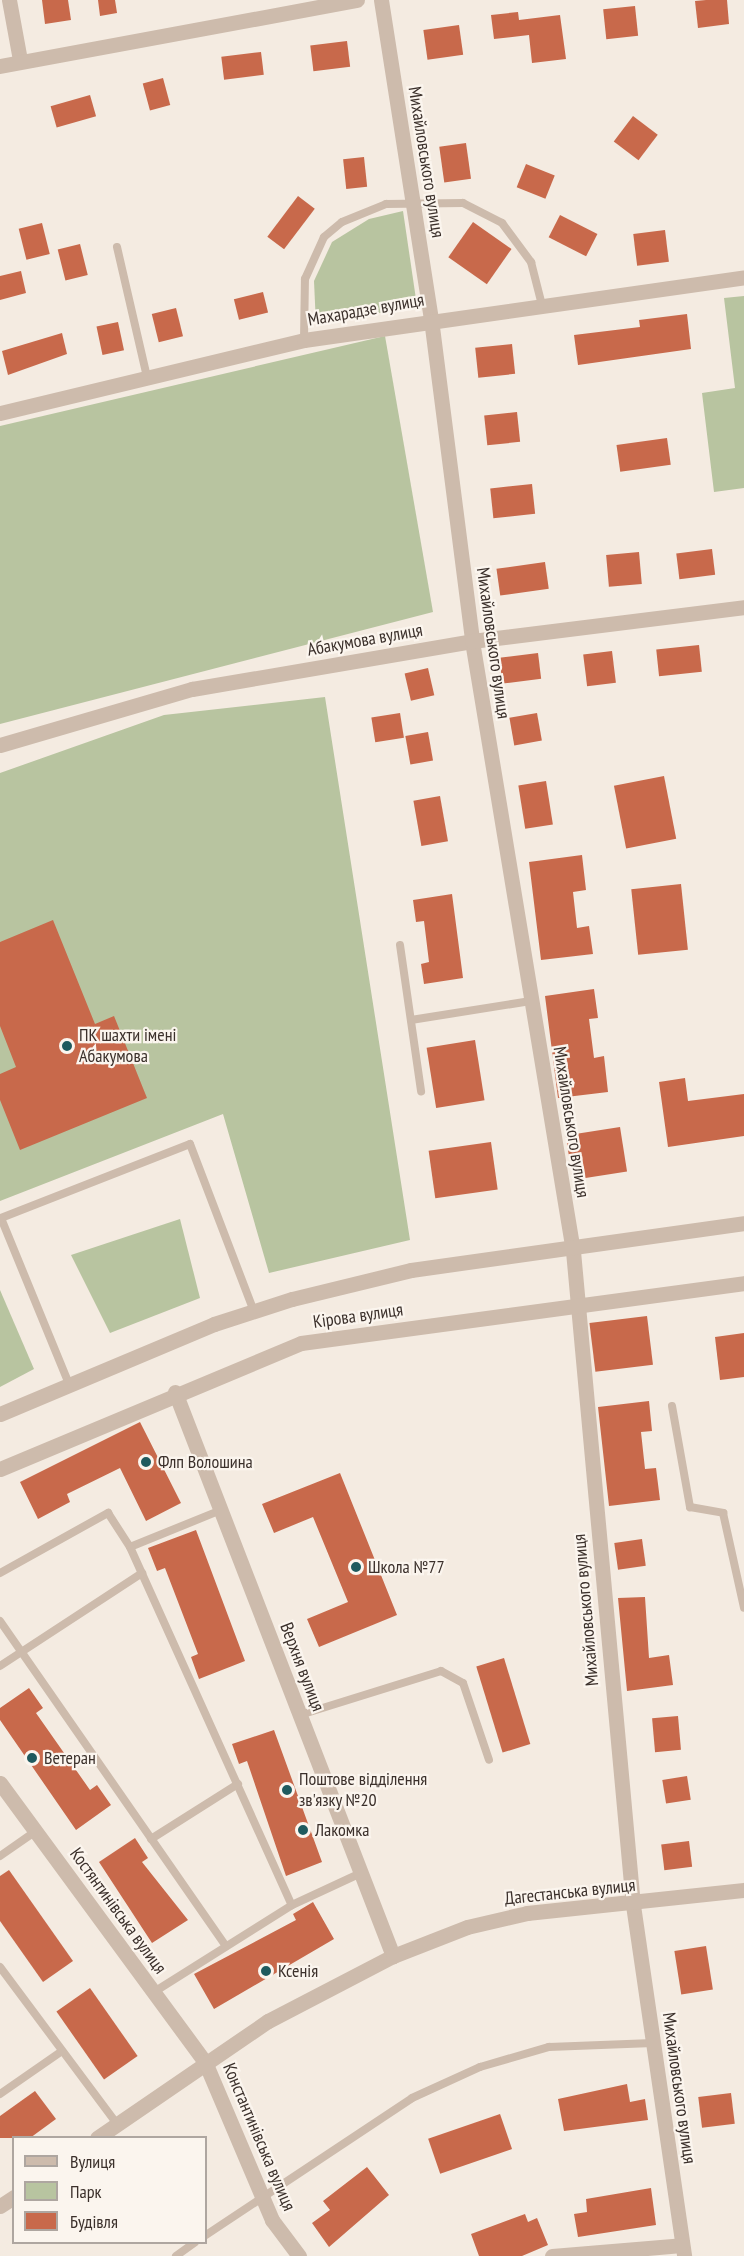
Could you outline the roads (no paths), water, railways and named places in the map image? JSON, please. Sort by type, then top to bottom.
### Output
[{"type":"street","points":[[9,0],[20,60]]},
{"type":"street","points":[[0,66],[20,60],[357,0]]},
{"type":"street","name":"Михайловського вулиця","points":[[381,0],[431,319],[472,641],[573,1251],[633,1905],[683,2250]]},
{"type":"street","name":"Махарадзе вулиця","points":[[0,413],[304,340],[431,319],[744,277]]},
{"type":"street","name":"Абакумова вулиця","points":[[0,745],[192,689],[472,641],[744,608]]},
{"type":"street","name":"Кірова вулиця","points":[[0,1414],[69,1384],[254,1311],[411,1270],[573,1251],[744,1223]]},
{"type":"street","name":"Кірова вулиця","points":[[0,1469],[175,1392],[301,1343],[744,1283]]},
{"type":"street","name":"Верхня вулиця","points":[[175,1392],[393,1956]]},
{"type":"street","name":"Костянтинівська вулиця","points":[[0,1783],[205,2062]]},
{"type":"street","name":"Дагестанська вулиця","points":[[101,2136],[205,2062],[268,2021],[393,1956],[467,1927],[527,1913],[633,1905],[744,1890]]},
{"type":"street","name":"Константинівська вулиця","points":[[205,2062],[264,2195],[272,2220],[299,2256]]},
{"type":"street","points":[[552,2256],[683,2250]]},
{"type":"lane","points":[[304,340],[305,279],[324,237],[370,209],[412,201],[463,203],[502,224],[531,262],[542,304]]},
{"type":"lane","points":[[117,247],[147,377]]},
{"type":"lane","points":[[400,945],[421,1091]]},
{"type":"lane","points":[[411,1020],[531,1001]]},
{"type":"lane","points":[[69,1384],[1,1218],[190,1144],[254,1311]]},
{"type":"lane","points":[[672,1406],[690,1507],[723,1513],[744,1608]]},
{"type":"lane","points":[[130,1547],[221,1510]]},
{"type":"lane","points":[[0,1573],[108,1513],[130,1547],[142,1572],[292,1905]]},
{"type":"lane","points":[[0,1666],[142,1572]]},
{"type":"lane","points":[[0,1621],[226,1946]]},
{"type":"lane","points":[[300,1715],[441,1671],[463,1683],[489,1760]]},
{"type":"lane","points":[[151,1839],[237,1784]]},
{"type":"lane","points":[[0,1856],[36,1832]]},
{"type":"lane","points":[[154,1992],[292,1905],[361,1873]]},
{"type":"lane","points":[[0,1966],[117,2124]]},
{"type":"lane","points":[[207,2234],[412,2098],[480,2067],[549,2047],[653,2043]]},
{"type":"lane","points":[[0,2094],[62,2051]]},
{"type":"lane","points":[[176,2256],[192,2244]]},
{"type":"place","name":"ПК шахти імені Абакумова","points":[[67,1046]]},
{"type":"place","name":"Флп Волошина","points":[[146,1462]]},
{"type":"place","name":"Школа №77","points":[[356,1567]]},
{"type":"place","name":"Ветеран","points":[[32,1758]]},
{"type":"place","name":"Поштове відділення зв'язку №20","points":[[287,1790]]},
{"type":"place","name":"Лакомка","points":[[303,1830]]},
{"type":"place","name":"Ксенія","points":[[266,1971]]}]
